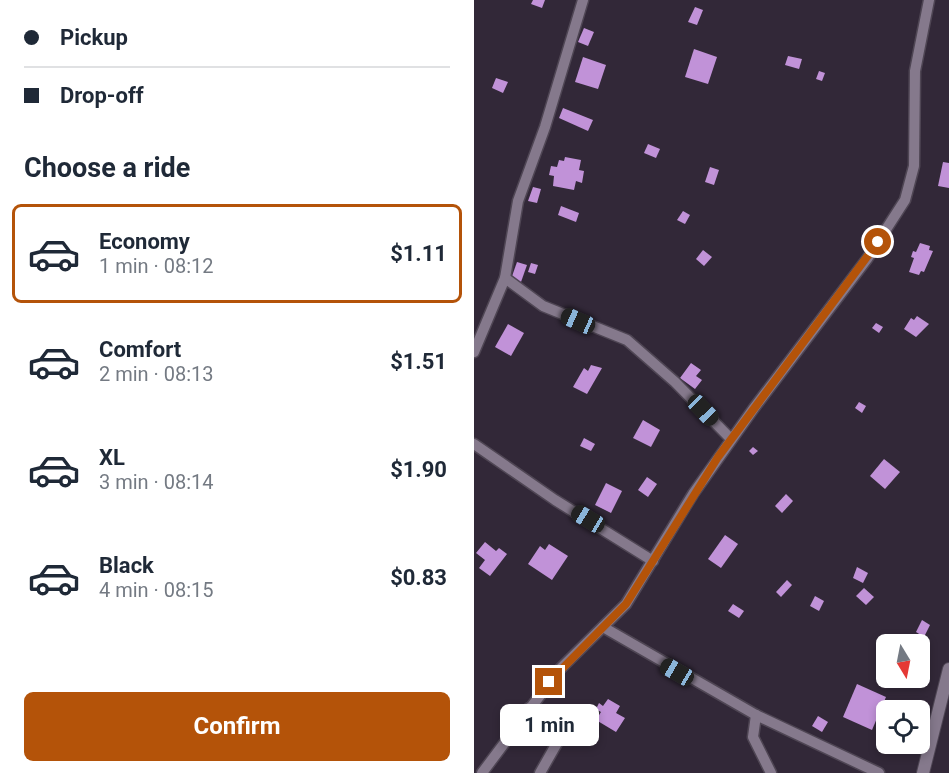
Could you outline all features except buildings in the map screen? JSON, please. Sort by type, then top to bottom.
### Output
[{"type":"street","points":[[474,352],[505,278],[518,201],[545,127],[583,0]]},
{"type":"street","points":[[482,773],[559,670],[626,604],[693,494],[731,439],[867,259],[905,200],[914,166],[915,71],[929,0]]},
{"type":"street","points":[[505,278],[543,306],[627,340],[661,369],[731,439]]},
{"type":"street","points":[[474,444],[555,500],[653,561]]},
{"type":"street","points":[[603,627],[756,715],[879,773]]},
{"type":"street","points":[[923,773],[949,669]]},
{"type":"street","points":[[529,708],[555,724],[561,736],[540,773]]},
{"type":"street","points":[[756,715],[753,737],[771,773]]},
{"type":"route","points":[[549,682],[626,604],[718,457],[878,242]]}]
